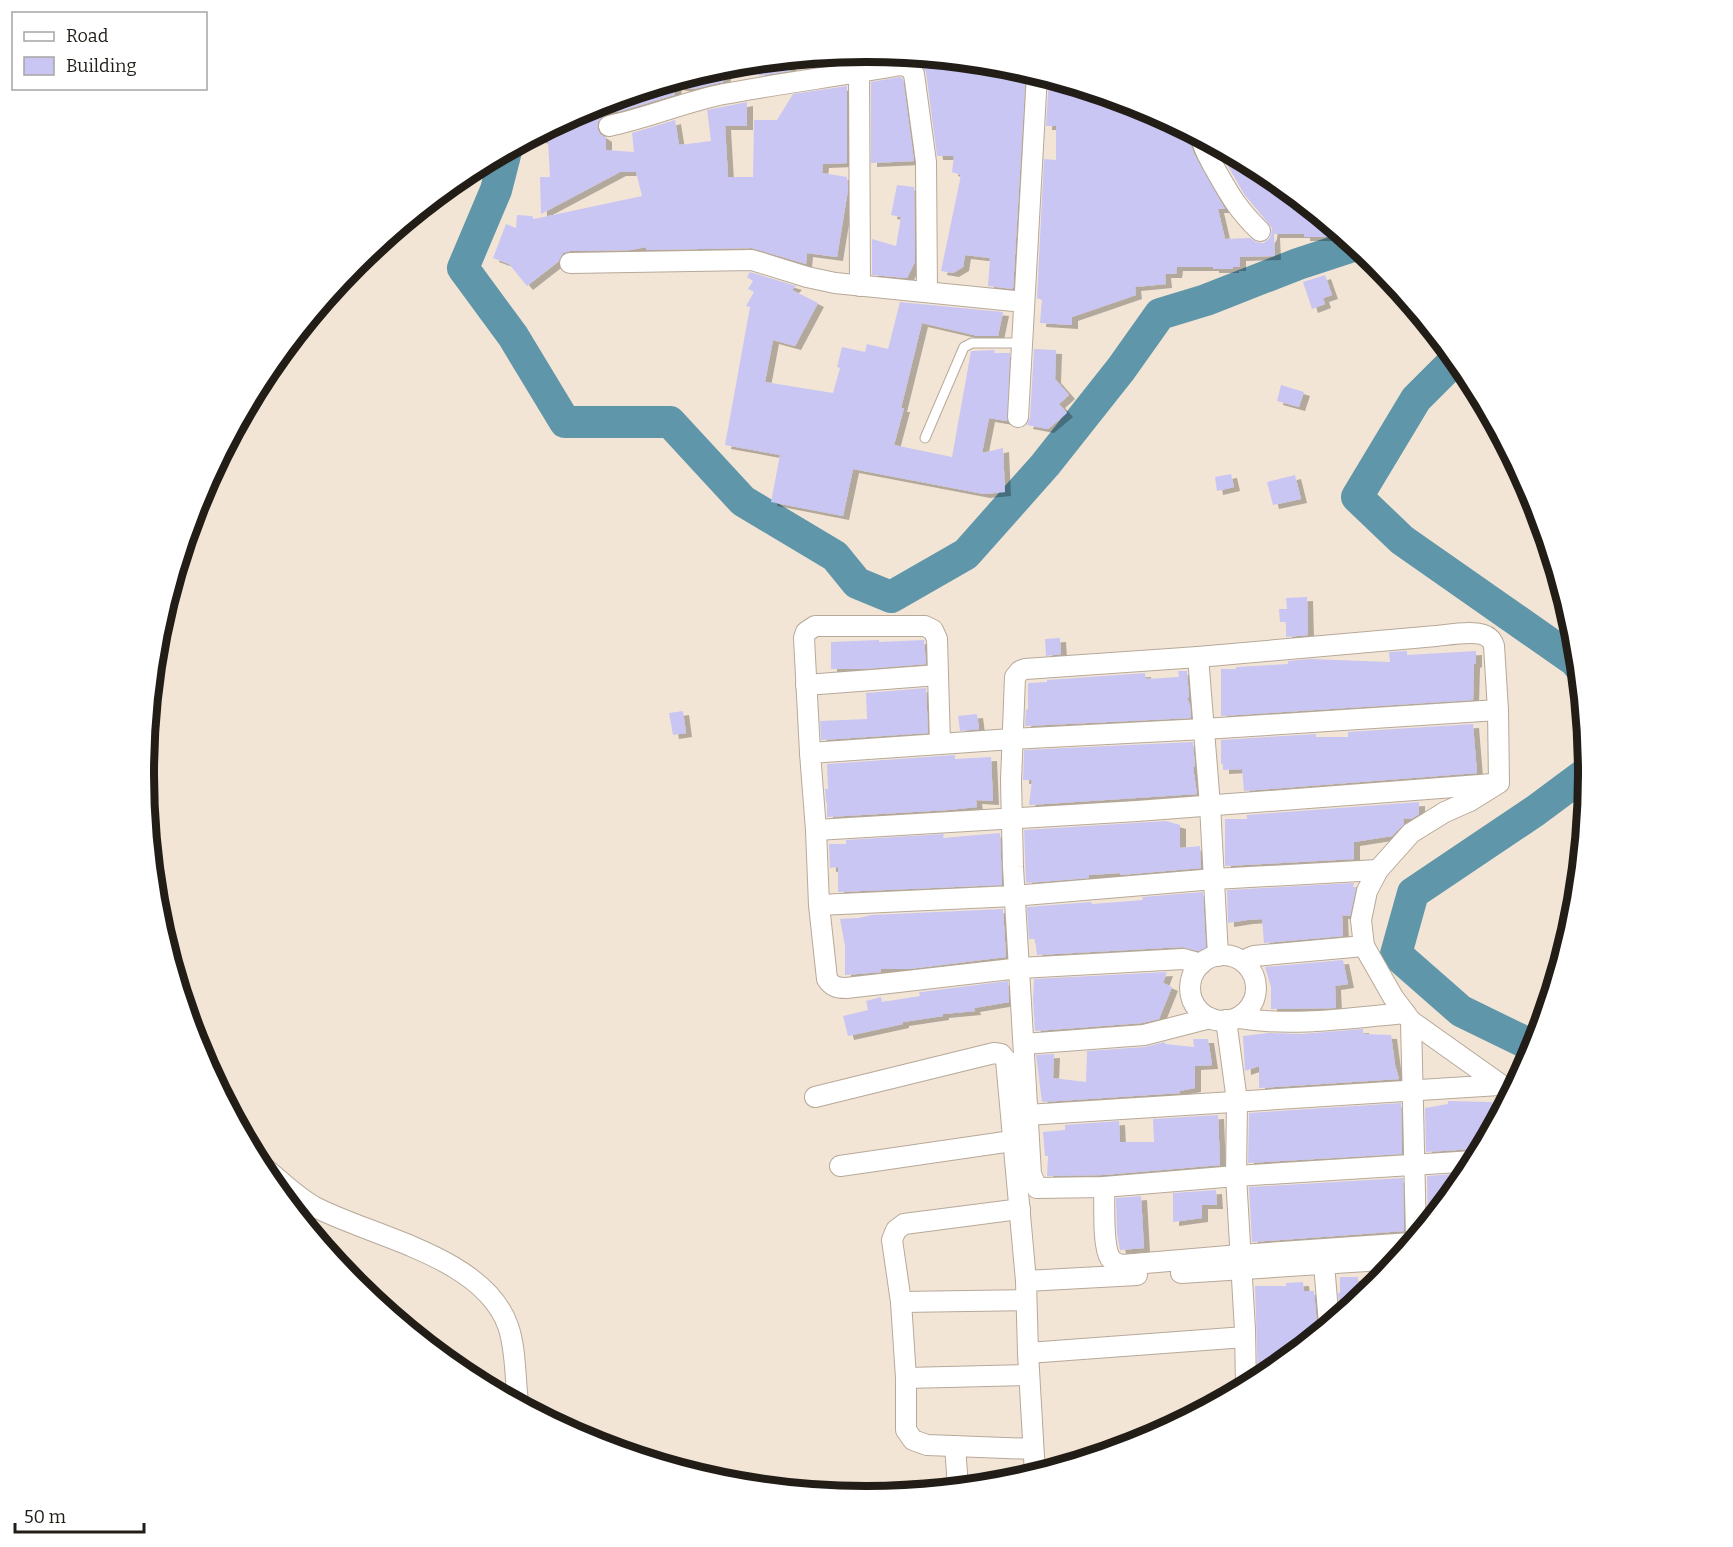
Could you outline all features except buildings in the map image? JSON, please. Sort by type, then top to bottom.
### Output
[{"type":"street","points":[[609,126],[687,102],[723,94],[900,65],[909,67],[914,74],[926,162],[927,292]]},
{"type":"street","points":[[859,72],[860,286]]},
{"type":"street","points":[[1018,417],[1037,83]]},
{"type":"street","points":[[1204,147],[1230,198],[1260,231]]},
{"type":"street","points":[[570,263],[752,260],[807,277],[860,286],[1024,302]]},
{"type":"street","points":[[940,744],[937,639],[933,630],[926,626],[815,626],[806,632],[804,638],[806,684],[819,905],[826,979],[830,984],[837,988],[846,988],[1020,968],[1183,959],[1210,960],[1228,955],[1245,963],[1255,978],[1256,997],[1246,1013],[1144,1035],[1024,1044]]},
{"type":"street","points":[[1463,1162],[1104,1187],[1037,1188],[1031,1174],[1014,896],[1011,818],[1014,682],[1017,674],[1025,669],[1480,634],[1487,636],[1494,646],[1499,783]]},
{"type":"street","points":[[1198,657],[1214,879],[1210,960]]},
{"type":"street","points":[[806,684],[938,675]]},
{"type":"street","points":[[810,753],[1498,710]]},
{"type":"street","points":[[816,830],[1210,805],[1499,783]]},
{"type":"street","points":[[1499,783],[1411,833],[1378,870],[1367,891],[1361,920],[1364,946],[1387,987],[1408,1017],[1505,1089]]},
{"type":"street","points":[[819,905],[1014,896],[1214,879],[1378,870]]},
{"type":"street","points":[[1245,963],[1254,956],[1364,946]]},
{"type":"street","points":[[1210,960],[1195,971],[1190,989],[1192,998],[1202,1013],[1225,1019],[1282,1022],[1408,1017]]},
{"type":"street","points":[[1408,1017],[1414,1090],[1416,1226]]},
{"type":"street","points":[[1225,1019],[1237,1101],[1236,1176],[1246,1376]]},
{"type":"street","points":[[815,1097],[994,1053],[1001,1054],[1006,1060],[1026,1291],[1034,1465]]},
{"type":"street","points":[[1027,1115],[1414,1090],[1504,1089]]},
{"type":"street","points":[[840,1166],[1012,1141]]},
{"type":"street","points":[[286,1185],[312,1205],[426,1253],[472,1279],[489,1296],[508,1326],[517,1394]]},
{"type":"street","points":[[1104,1187],[1105,1245],[1111,1259],[1122,1265],[1323,1257],[1387,1259]]},
{"type":"street","points":[[1033,1449],[927,1444],[913,1440],[906,1430],[906,1378],[901,1302],[892,1240],[896,1230],[904,1224],[1019,1204],[1083,1198]]},
{"type":"street","points":[[1323,1257],[1400,1245]]},
{"type":"street","points":[[1323,1257],[1328,1315]]},
{"type":"street","points":[[901,1302],[1026,1291],[1241,1262]]},
{"type":"street","points":[[1028,1353],[1245,1337]]},
{"type":"street","points":[[906,1378],[1029,1375]]},
{"type":"street","points":[[955,1446],[957,1479]]},
{"type":"lane","points":[[925,438],[964,347],[972,343],[1022,343]]},
{"type":"waterway","points":[[503,162],[496,190],[463,268],[513,336],[565,422],[670,422],[743,501],[835,556],[857,583],[891,597],[966,554],[1045,465],[1121,369],[1160,314],[1206,300],[1298,264],[1347,248]]},
{"type":"waterway","points":[[1450,365],[1416,399],[1357,497],[1402,540],[1568,656]]},
{"type":"waterway","points":[[1525,1042],[1461,1011],[1396,954],[1413,893],[1578,779]]}]
